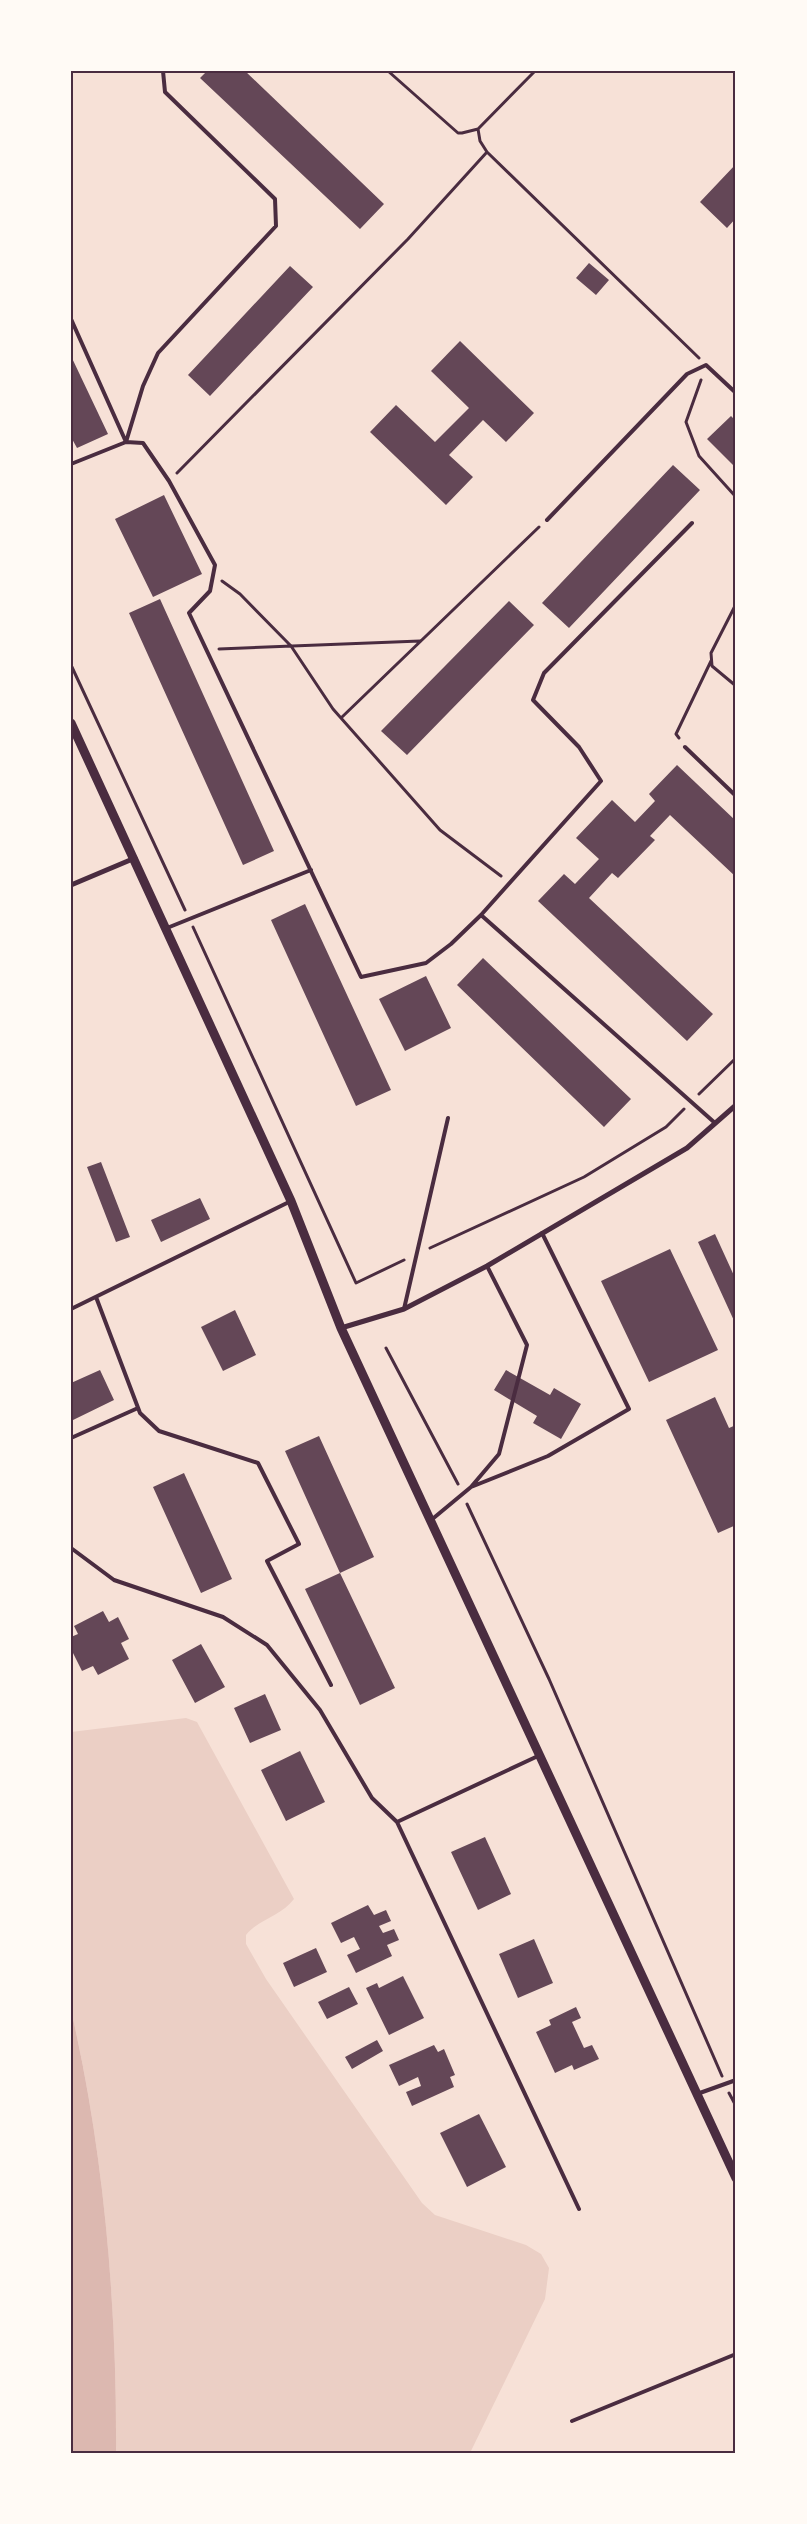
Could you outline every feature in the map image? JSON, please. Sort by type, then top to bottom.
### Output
[{"type":"street","points":[[71,723],[135,858],[291,1201],[341,1328],[736,2178]]},
{"type":"street","points":[[71,886],[135,858]]},
{"type":"street","points":[[341,1328],[404,1309],[487,1266],[687,1148],[736,1105]]},
{"type":"lane","points":[[126,442],[143,386],[158,353],[276,226],[275,199],[165,92],[163,71]]},
{"type":"lane","points":[[71,319],[126,442]]},
{"type":"lane","points":[[547,520],[687,374],[706,365],[736,393]]},
{"type":"lane","points":[[71,464],[126,442],[143,443],[169,481],[215,565],[210,591],[189,612],[361,977],[426,963],[451,944],[481,915],[601,781],[579,747],[533,700],[544,673],[692,523]]},
{"type":"lane","points":[[685,747],[736,796]]},
{"type":"lane","points":[[167,928],[311,870]]},
{"type":"lane","points":[[481,915],[715,1123]]},
{"type":"lane","points":[[404,1309],[448,1118]]},
{"type":"lane","points":[[71,1309],[291,1201]]},
{"type":"lane","points":[[471,1487],[548,1456],[629,1409],[542,1233]]},
{"type":"lane","points":[[430,1521],[463,1495],[499,1454],[527,1345],[487,1266]]},
{"type":"lane","points":[[96,1297],[138,1408],[159,1431],[258,1463],[299,1544],[267,1561],[331,1685]]},
{"type":"lane","points":[[71,1438],[138,1408]]},
{"type":"lane","points":[[71,1548],[114,1580],[223,1617],[267,1645],[320,1710],[372,1798],[397,1822],[579,2209]]},
{"type":"lane","points":[[397,1822],[540,1755]]},
{"type":"lane","points":[[697,2094],[736,2080]]},
{"type":"lane","points":[[572,2421],[736,2354]]},
{"type":"path","points":[[388,71],[462,134],[478,128],[535,71]]},
{"type":"path","points":[[478,128],[480,141],[487,152],[706,365],[686,422],[699,456],[736,497]]},
{"type":"path","points":[[169,481],[408,239],[487,152]]},
{"type":"path","points":[[341,718],[547,520]]},
{"type":"path","points":[[213,575],[240,594],[291,646],[341,718],[440,830],[510,883]]},
{"type":"path","points":[[736,604],[711,653],[712,666],[736,686]]},
{"type":"path","points":[[206,650],[420,641]]},
{"type":"path","points":[[685,747],[676,734],[711,660]]},
{"type":"path","points":[[71,665],[356,1283],[584,1177],[666,1127],[736,1058]]},
{"type":"path","points":[[386,1348],[449,1465],[463,1495],[548,1680],[736,2106]]},
{"type":"shaded area","points":[[186,1718],[197,1722],[294,1899],[283,1910],[257,1925],[246,1935],[246,1944],[266,1979],[422,2203],[435,2215],[526,2245],[541,2254],[549,2268],[545,2299],[470,2453],[116,2453],[114,2342],[106,2230],[92,2118],[71,2010],[71,1732]]},
{"type":"shaded area","points":[[71,2010],[92,2118],[106,2230],[114,2342],[116,2453],[71,2453]]},
{"type":"building","points":[[207,71],[245,71],[384,204],[360,229],[200,78]]},
{"type":"building","points":[[736,164],[736,218],[727,228],[700,202]]},
{"type":"building","points":[[589,263],[609,280],[596,295],[576,278]]},
{"type":"building","points":[[290,266],[313,287],[210,396],[188,375]]},
{"type":"building","points":[[460,341],[534,413],[506,442],[483,420],[449,455],[473,477],[446,505],[370,432],[396,405],[435,442],[469,408],[431,371]]},
{"type":"building","points":[[71,356],[108,434],[77,448],[71,437]]},
{"type":"building","points":[[731,416],[736,421],[736,468],[707,439]]},
{"type":"building","points":[[673,465],[700,490],[569,628],[542,603]]},
{"type":"building","points":[[164,495],[202,574],[153,597],[115,519]]},
{"type":"building","points":[[160,599],[274,851],[243,865],[129,613]]},
{"type":"building","points":[[509,601],[534,625],[407,755],[381,731]]},
{"type":"building","points":[[677,765],[736,821],[736,877],[670,815],[650,836],[655,840],[618,878],[612,873],[589,898],[713,1014],[687,1041],[538,901],[564,874],[575,884],[599,859],[576,838],[612,800],[635,822],[655,801],[649,794]]},
{"type":"building","points":[[305,904],[391,1090],[356,1106],[271,920]]},
{"type":"building","points":[[483,958],[631,1099],[604,1127],[457,985]]},
{"type":"building","points":[[426,976],[451,1028],[405,1051],[379,999]]},
{"type":"building","points":[[101,1162],[130,1237],[116,1242],[87,1167]]},
{"type":"building","points":[[200,1198],[210,1219],[161,1242],[151,1220]]},
{"type":"building","points":[[715,1234],[736,1280],[736,1325],[698,1242]]},
{"type":"building","points":[[670,1249],[718,1350],[649,1382],[601,1281]]},
{"type":"building","points":[[235,1310],[256,1355],[223,1371],[201,1327]]},
{"type":"building","points":[[100,1370],[114,1400],[71,1421],[71,1383]]},
{"type":"building","points":[[506,1370],[550,1395],[554,1388],[581,1404],[561,1439],[533,1423],[537,1416],[494,1390]]},
{"type":"building","points":[[715,1397],[729,1428],[736,1425],[736,1525],[718,1533],[666,1420]]},
{"type":"building","points":[[319,1436],[374,1557],[340,1573],[285,1451]]},
{"type":"building","points":[[184,1473],[232,1579],[201,1593],[153,1487]]},
{"type":"building","points":[[340,1573],[395,1688],[360,1705],[305,1589]]},
{"type":"building","points":[[103,1611],[109,1622],[118,1617],[129,1639],[121,1643],[129,1659],[98,1675],[93,1666],[82,1671],[71,1649],[71,1637],[78,1634],[74,1626]]},
{"type":"building","points":[[201,1644],[225,1687],[195,1703],[172,1660]]},
{"type":"building","points":[[265,1694],[281,1730],[250,1743],[234,1708]]},
{"type":"building","points":[[300,1751],[325,1802],[286,1821],[261,1770]]},
{"type":"building","points":[[485,1837],[511,1894],[478,1910],[451,1852]]},
{"type":"building","points":[[368,1905],[374,1915],[386,1910],[391,1921],[379,1926],[383,1933],[394,1929],[399,1940],[387,1945],[392,1956],[356,1973],[347,1955],[360,1949],[354,1937],[341,1943],[331,1923]]},
{"type":"building","points":[[534,1939],[553,1983],[518,1998],[499,1954]]},
{"type":"building","points":[[316,1948],[327,1972],[294,1987],[283,1963]]},
{"type":"building","points":[[403,1976],[424,2018],[389,2035],[366,1988],[377,1983],[379,1988]]},
{"type":"building","points":[[349,1987],[358,2004],[327,2019],[318,2002]]},
{"type":"building","points":[[576,2007],[581,2018],[572,2022],[584,2048],[592,2045],[599,2059],[574,2070],[572,2065],[555,2073],[536,2032],[551,2025],[549,2020]]},
{"type":"building","points":[[377,2040],[383,2051],[352,2069],[345,2057]]},
{"type":"building","points":[[434,2045],[438,2052],[444,2049],[455,2075],[450,2077],[454,2087],[412,2106],[406,2092],[421,2086],[418,2077],[399,2086],[389,2065]]},
{"type":"building","points":[[479,2114],[506,2167],[467,2187],[440,2133]]}]
